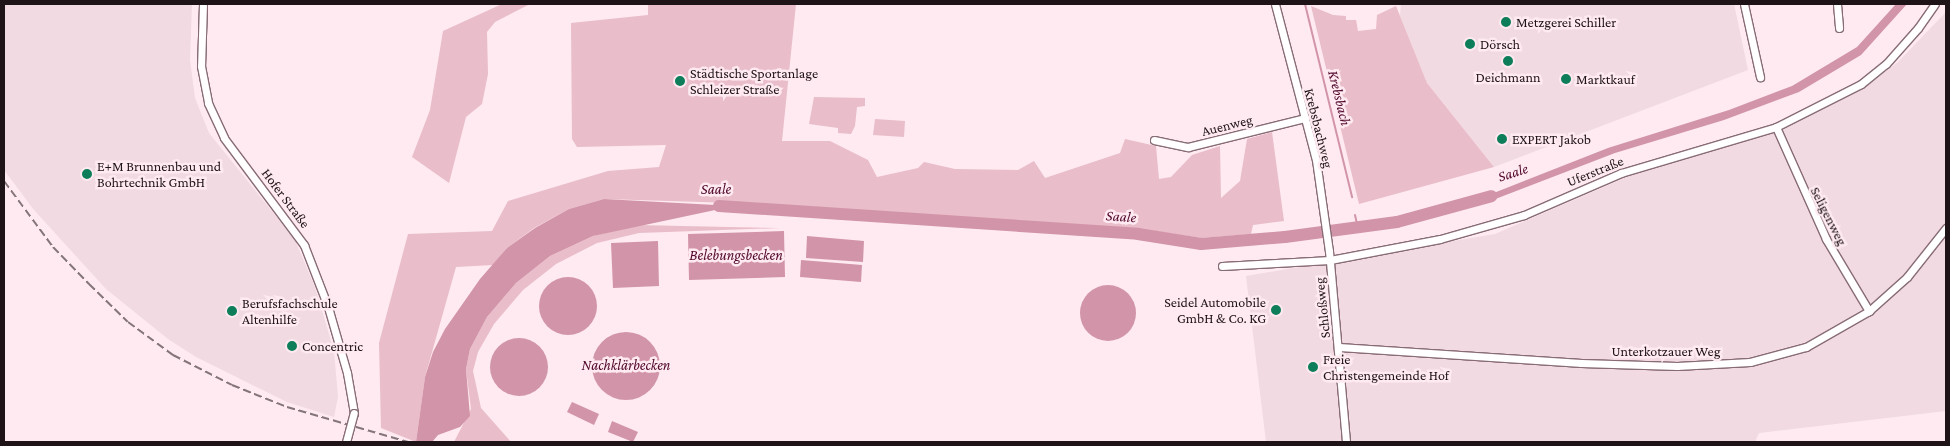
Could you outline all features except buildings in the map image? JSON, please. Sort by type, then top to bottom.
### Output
[{"type":"street","name":"Hofer Straße","points":[[203,4],[201,66],[208,103],[224,138],[304,245],[328,307],[347,373],[354,413],[346,442]]},
{"type":"street","name":"Krebsbachweg","points":[[1275,4],[1316,160],[1330,260]]},
{"type":"street","points":[[1744,4],[1760,77]]},
{"type":"street","points":[[1837,4],[1839,28]]},
{"type":"street","name":"Uferstraße","points":[[1222,266],[1330,260],[1440,239],[1524,215],[1621,173],[1776,127],[1861,84],[1886,64],[1918,28],[1935,4]]},
{"type":"street","name":"Auenweg","points":[[1154,140],[1188,147],[1305,118]]},
{"type":"street","name":"Seligenweg","points":[[1776,127],[1826,239],[1868,311]]},
{"type":"street","name":"Unterkotzauer Weg","points":[[1339,347],[1581,363],[1677,366],[1750,362],[1806,347],[1868,311],[1907,277],[1946,228]]},
{"type":"street","name":"Schloßweg","points":[[1330,260],[1346,442]]},
{"type":"shaded area","points":[[4,4],[192,4],[190,60],[195,98],[209,133],[295,240],[315,287],[334,351],[338,397],[334,417],[287,402],[196,357],[168,339],[106,289],[34,210],[4,170]]},
{"type":"shaded area","points":[[502,4],[530,4],[495,22],[487,32],[488,74],[482,104],[466,117],[449,183],[412,157],[430,110],[443,31]]},
{"type":"shaded area","points":[[648,4],[796,4],[782,141],[830,141],[868,160],[877,177],[918,168],[924,162],[955,169],[1018,170],[1034,161],[1045,178],[1120,153],[1125,139],[1156,146],[1159,179],[1171,177],[1192,155],[1220,146],[1221,198],[1240,181],[1247,139],[1272,132],[1284,221],[1253,225],[1251,234],[1201,238],[1134,228],[734,203],[604,199],[569,209],[534,228],[507,248],[493,265],[456,267],[425,377],[416,442],[381,428],[379,343],[408,234],[492,231],[508,201],[608,171],[659,167],[666,145],[577,147],[572,139],[571,23],[648,15]]},
{"type":"shaded area","points":[[1401,4],[1734,4],[1748,70],[1494,167],[1427,83],[1400,16]]},
{"type":"shaded area","points":[[1311,6],[1333,15],[1346,16],[1346,20],[1356,20],[1358,31],[1376,29],[1377,15],[1396,6],[1427,83],[1494,167],[1359,204]]},
{"type":"shaded area","points":[[1946,12],[1946,411],[1759,433],[1755,442],[1266,442],[1246,276],[1495,234],[1641,171],[1736,143],[1833,103],[1864,88],[1898,62]]},
{"type":"shaded area","points":[[814,97],[865,98],[865,106],[857,107],[855,126],[851,134],[838,133],[838,128],[809,124]]},
{"type":"shaded area","points":[[875,119],[905,121],[904,137],[873,135]]},
{"type":"shaded area","points":[[636,225],[780,228],[639,233],[597,243],[556,264],[523,290],[494,324],[478,352],[473,371],[481,408],[511,442],[454,442],[471,409],[466,369],[470,349],[487,317],[516,283],[550,256],[593,236]]},
{"type":"water","points":[[1896,4],[1907,4],[1861,55],[1799,92],[1724,120],[1615,153],[1477,206],[1476,200],[1608,148],[1729,110],[1792,86],[1857,47]]},
{"type":"water","points":[[604,199],[734,206],[593,236],[550,256],[516,283],[487,317],[470,349],[466,369],[470,416],[460,427],[438,435],[432,442],[416,442],[425,377],[433,352],[445,329],[480,279],[507,248],[535,228],[569,209]]},
{"type":"water","name":"Belebungsbecken","points":[[784,231],[785,277],[689,280],[688,234]]},
{"type":"water","points":[[807,236],[864,241],[863,262],[806,258]]},
{"type":"water","name":"Belebungsbecken","points":[[658,241],[659,286],[613,288],[611,243]]},
{"type":"water","points":[[801,260],[862,265],[861,282],[800,277]]},
{"type":"water","name":"Nachklärbecken","points":[[568,277],[584,282],[592,290],[597,306],[592,322],[584,330],[568,335],[552,330],[544,322],[539,306],[544,290],[552,282]]},
{"type":"water","points":[[1108,285],[1119,287],[1128,293],[1134,302],[1136,313],[1134,324],[1128,333],[1119,339],[1108,341],[1097,339],[1088,333],[1082,324],[1080,313],[1082,302],[1088,293],[1097,287]]},
{"type":"water","name":"Nachklärbecken","points":[[626,332],[639,335],[650,342],[657,353],[660,366],[657,379],[650,390],[639,397],[626,400],[613,397],[602,390],[595,379],[592,366],[595,353],[602,342],[613,335]]},
{"type":"water","name":"Nachklärbecken","points":[[519,338],[535,343],[543,351],[548,367],[543,383],[535,391],[519,396],[503,391],[495,383],[490,367],[495,351],[503,343]]},
{"type":"water","points":[[572,402],[599,414],[594,425],[567,412]]},
{"type":"water","points":[[612,421],[638,432],[633,442],[608,432]]},
{"type":"waterway","name":"Krebsbach","points":[[1305,4],[1352,197]]},
{"type":"waterway","name":"Saale","points":[[719,206],[1138,234],[1201,244],[1285,237],[1397,222],[1492,196]]},
{"type":"waterway","name":"Krebsbach","points":[[1355,215],[1358,228]]},
{"type":"railway","points":[[4,181],[53,247],[128,322],[173,355],[232,385],[287,407],[408,442]]},
{"type":"place","name":"Metzgerei Schiller","points":[[1506,22]]},
{"type":"place","name":"Dörsch","points":[[1470,44]]},
{"type":"place","name":"Deichmann","points":[[1508,61]]},
{"type":"place","name":"Marktkauf","points":[[1566,79]]},
{"type":"place","name":"Städtische Sportanlage Schleizer Straße","points":[[680,81]]},
{"type":"place","name":"EXPERT Jakob","points":[[1502,139]]},
{"type":"place","name":"E+M Brunnenbau und Bohrtechnik GmbH","points":[[87,174]]},
{"type":"place","name":"Seidel Automobile GmbH & Co. KG","points":[[1276,310]]},
{"type":"place","name":"Berufsfachschule Altenhilfe","points":[[232,311]]},
{"type":"place","name":"Concentric","points":[[292,346]]},
{"type":"place","name":"Freie Christengemeinde Hof","points":[[1313,367]]}]
